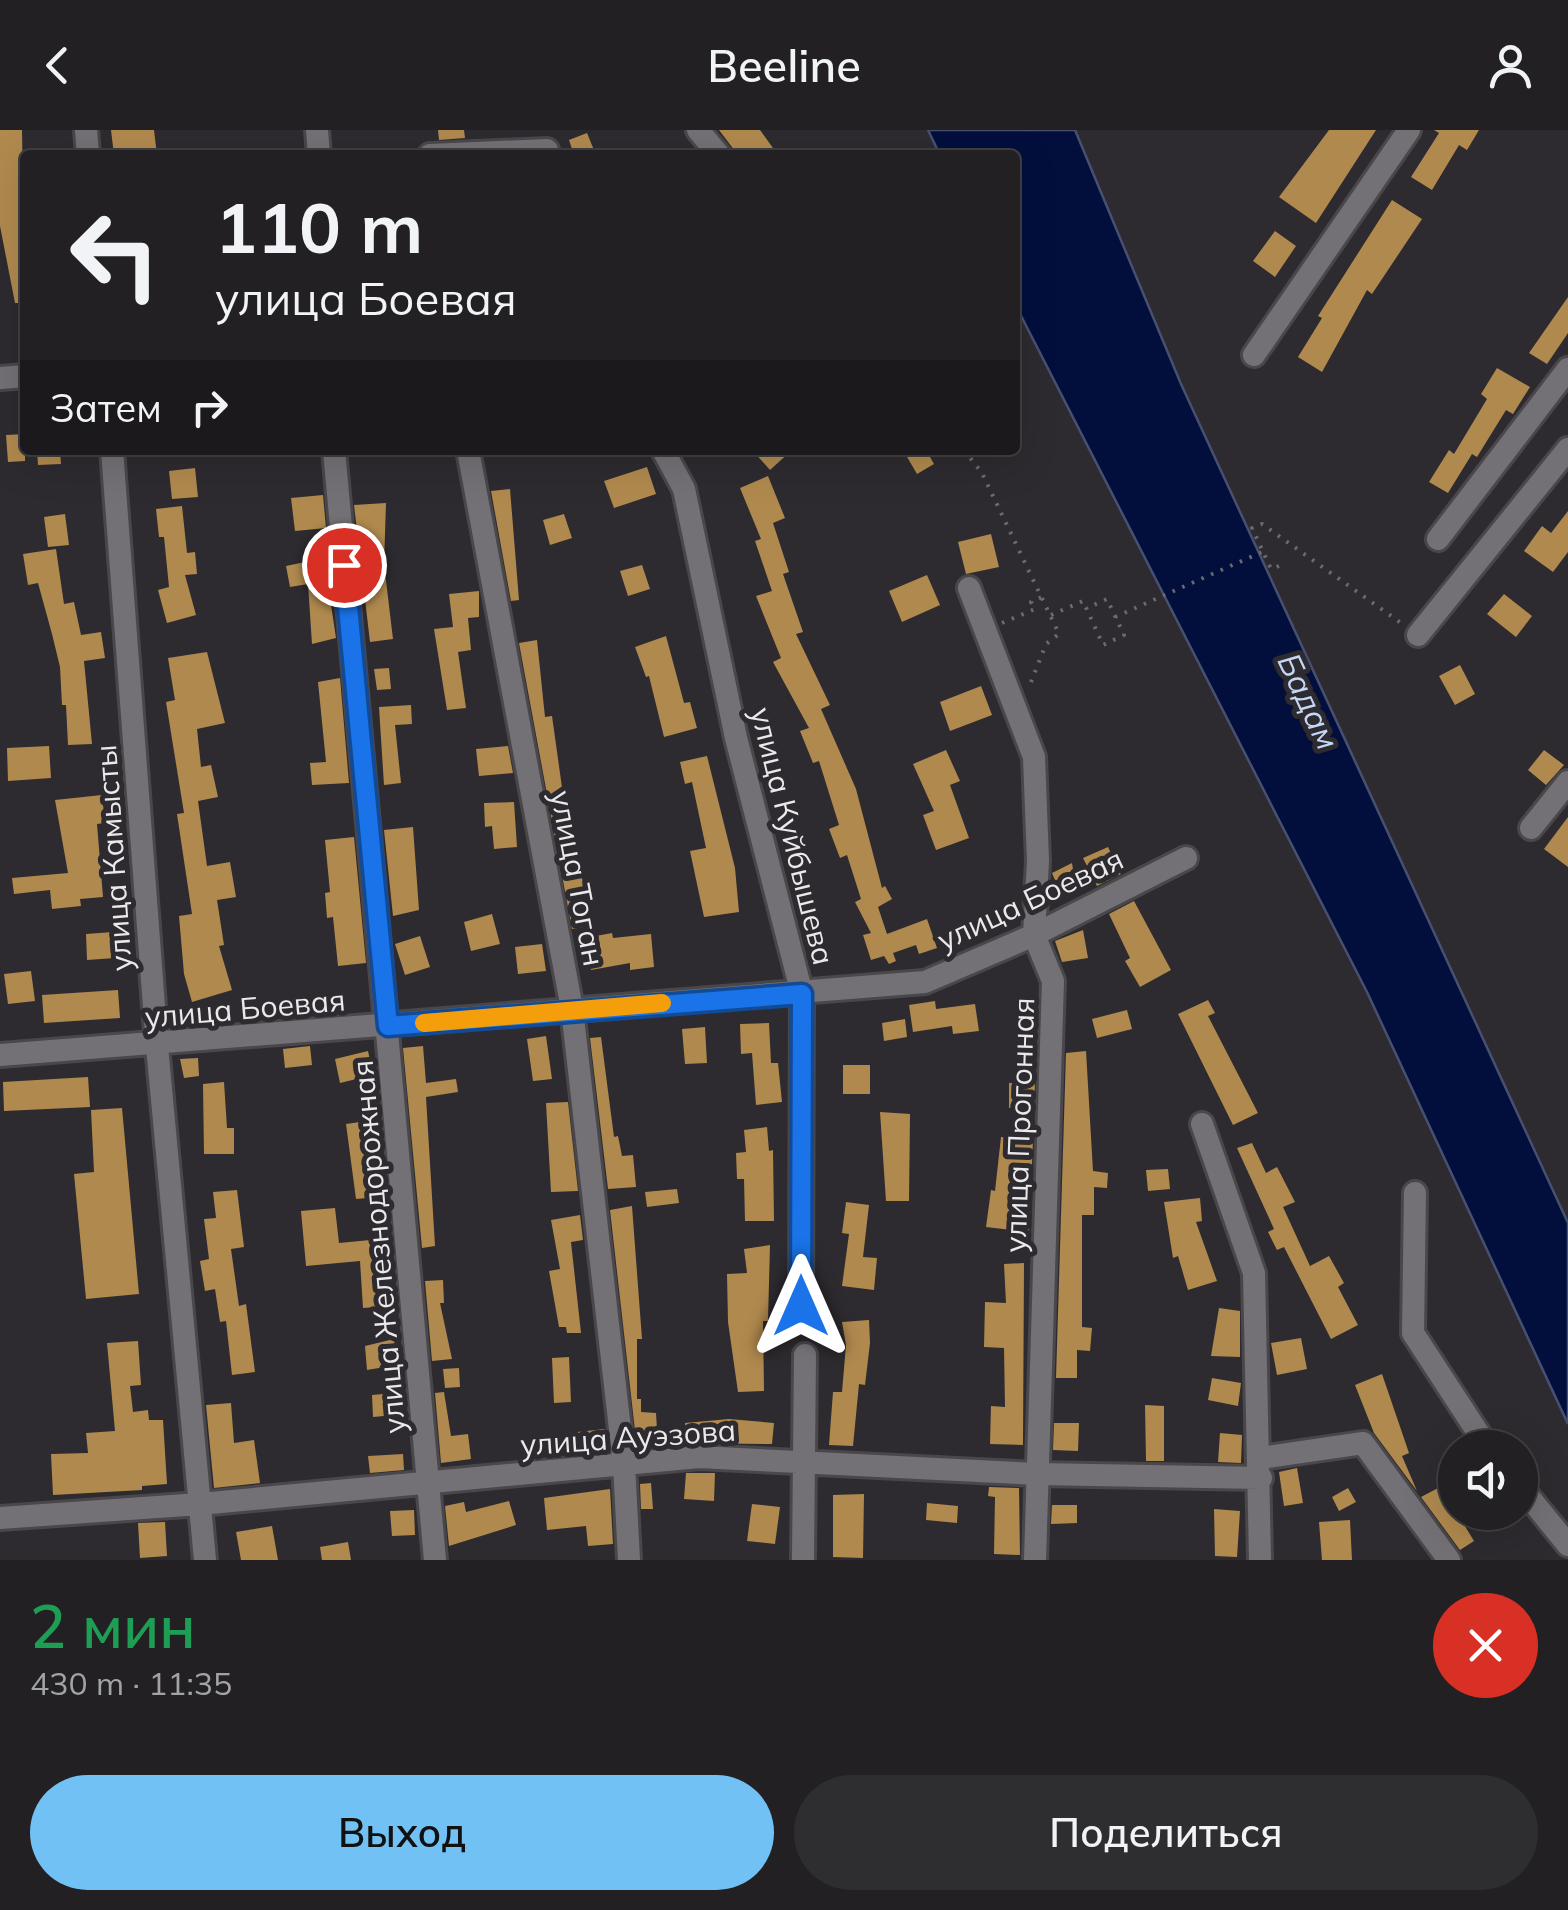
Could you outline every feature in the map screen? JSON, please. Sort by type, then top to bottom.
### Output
[{"type":"street","points":[[698,130],[715,150]]},
{"type":"street","points":[[1254,355],[1410,130]]},
{"type":"street","points":[[1438,539],[1568,369]]},
{"type":"street","points":[[1418,635],[1568,449]]},
{"type":"street","name":"улица Камысты","points":[[112,455],[157,1046],[204,1560]]},
{"type":"street","name":"улица Железнодорожная","points":[[334,455],[434,1560]]},
{"type":"street","name":"улица Тоган","points":[[469,455],[572,1009],[624,1464],[629,1560]]},
{"type":"street","name":"улица Куйбышева","points":[[666,455],[684,489],[736,738],[802,994],[801,1306]]},
{"type":"street","name":"улица Прогонная","points":[[969,588],[1034,756],[1038,861],[1034,935],[1053,980],[1035,1560]]},
{"type":"street","points":[[1530,828],[1568,782]]},
{"type":"street","name":"улица Боевая","points":[[0,1056],[925,982],[1034,935],[1186,858]]},
{"type":"street","points":[[1202,1124],[1254,1273],[1260,1560]]},
{"type":"street","points":[[1414,1193],[1413,1333],[1476,1430]]},
{"type":"street","points":[[803,1560],[807,1461],[805,1354]]},
{"type":"street","name":"улица Ауэзова","points":[[0,1518],[200,1504],[698,1456],[1038,1474],[1260,1468],[1363,1444],[1449,1560]]},
{"type":"street","points":[[1538,1508],[1568,1545]]},
{"type":"path","points":[[968,455],[982,473],[1059,634],[1038,658],[1024,704],[1017,712]]},
{"type":"path","points":[[1279,566],[1270,569],[1252,528],[1262,524],[1418,635]]},
{"type":"path","points":[[1115,617],[1263,552]]},
{"type":"path","points":[[986,630],[1034,609],[1032,602],[1042,597]]},
{"type":"path","points":[[1051,615],[1083,601],[1086,608],[1103,644],[1124,636],[1107,599],[1086,608]]},
{"type":"water","name":"Бадам","points":[[928,130],[1075,130],[1181,384],[1568,1223],[1568,1424],[1367,992],[1020,314],[1020,150],[938,150]]},
{"type":"building","points":[[0,130],[22,130],[20,303],[15,303],[0,226]]},
{"type":"building","points":[[111,130],[154,130],[156,150],[113,150]]},
{"type":"building","points":[[438,130],[464,130],[465,138],[439,140]]},
{"type":"building","points":[[719,130],[760,130],[774,150],[734,150]]},
{"type":"building","points":[[1329,130],[1376,130],[1316,223],[1279,197]]},
{"type":"building","points":[[1434,130],[1479,130],[1467,150],[1459,145],[1432,190],[1411,177],[1439,133]]},
{"type":"building","points":[[587,133],[594,150],[572,150],[569,140]]},
{"type":"building","points":[[1392,200],[1422,219],[1372,294],[1367,290],[1322,372],[1298,357],[1322,318],[1318,316]]},
{"type":"building","points":[[1275,231],[1296,246],[1275,277],[1253,261]]},
{"type":"building","points":[[1568,297],[1568,333],[1547,364],[1529,353]]},
{"type":"building","points":[[1497,368],[1530,387],[1513,414],[1506,410],[1477,457],[1472,454],[1448,493],[1429,482],[1449,450],[1454,454],[1487,399],[1481,394]]},
{"type":"building","points":[[20,434],[20,455],[25,455],[25,461],[8,462],[6,435]]},
{"type":"building","points":[[37,455],[60,455],[61,464],[38,465]]},
{"type":"building","points":[[756,455],[786,455],[770,470]]},
{"type":"building","points":[[906,455],[929,455],[934,464],[917,474]]},
{"type":"building","points":[[647,467],[656,494],[614,508],[604,481]]},
{"type":"building","points":[[195,468],[198,497],[172,499],[169,471]]},
{"type":"building","points":[[768,476],[785,518],[773,523],[789,572],[783,574],[803,632],[796,634],[830,705],[821,709],[856,789],[882,888],[885,886],[892,899],[878,907],[887,934],[927,919],[937,948],[919,954],[916,945],[893,953],[896,961],[889,964],[884,956],[871,960],[863,935],[871,933],[855,902],[861,899],[847,855],[840,858],[829,829],[839,825],[819,761],[813,763],[800,731],[809,728],[773,662],[781,658],[756,596],[772,591],[755,541],[761,539],[740,488]]},
{"type":"building","points":[[510,489],[519,600],[511,601],[491,491]]},
{"type":"building","points":[[323,495],[326,528],[295,531],[291,498]]},
{"type":"building","points":[[386,503],[384,564],[393,639],[370,642],[354,505]]},
{"type":"building","points":[[182,506],[187,553],[195,552],[197,574],[185,575],[196,615],[167,623],[158,590],[169,587],[164,537],[159,537],[156,509]]},
{"type":"building","points":[[1568,511],[1568,552],[1553,572],[1524,551],[1542,526],[1551,533]]},
{"type":"building","points":[[65,514],[69,545],[48,547],[44,517]]},
{"type":"building","points":[[564,514],[572,538],[550,545],[543,520]]},
{"type":"building","points":[[991,534],[999,567],[966,574],[958,542]]},
{"type":"building","points":[[56,549],[64,604],[74,602],[81,635],[101,632],[105,658],[84,661],[92,744],[68,745],[66,705],[62,705],[60,667],[52,634],[38,583],[28,585],[23,554]]},
{"type":"building","points":[[324,558],[336,638],[312,644],[308,584],[290,587],[286,566]]},
{"type":"building","points":[[642,565],[650,589],[628,596],[620,571]]},
{"type":"building","points":[[927,575],[940,605],[902,622],[889,591]]},
{"type":"building","points":[[479,591],[479,617],[468,618],[471,650],[458,652],[466,708],[447,710],[434,629],[453,627],[449,594]]},
{"type":"building","points":[[1504,594],[1532,616],[1516,637],[1487,614]]},
{"type":"building","points":[[666,636],[684,703],[690,702],[697,728],[664,737],[649,676],[646,677],[635,647]]},
{"type":"building","points":[[537,640],[545,717],[552,716],[565,809],[578,850],[589,926],[572,929],[519,643]]},
{"type":"building","points":[[207,652],[225,723],[197,729],[201,767],[211,765],[218,797],[198,801],[207,866],[230,862],[236,897],[217,900],[224,945],[219,946],[232,990],[192,1002],[184,974],[179,916],[192,914],[177,814],[184,813],[166,702],[175,700],[168,658]]},
{"type":"building","points":[[1460,665],[1475,694],[1455,705],[1439,676]]},
{"type":"building","points":[[389,668],[391,689],[377,690],[374,669]]},
{"type":"building","points":[[340,678],[349,783],[312,785],[310,763],[326,762],[318,682]]},
{"type":"building","points":[[981,686],[992,715],[950,731],[940,702]]},
{"type":"building","points":[[411,705],[412,724],[395,725],[401,783],[384,785],[379,707]]},
{"type":"building","points":[[49,746],[51,778],[8,781],[7,748]]},
{"type":"building","points":[[508,746],[513,773],[479,776],[476,749]]},
{"type":"building","points":[[946,750],[960,781],[950,785],[969,838],[936,850],[923,815],[934,811],[913,764]]},
{"type":"building","points":[[1544,750],[1564,765],[1546,785],[1528,770]]},
{"type":"building","points":[[707,756],[735,868],[739,912],[704,917],[690,851],[706,848],[692,782],[685,784],[680,762]]},
{"type":"building","points":[[102,795],[105,823],[97,824],[103,897],[80,899],[81,906],[52,909],[50,890],[14,894],[12,878],[68,873],[55,800]]},
{"type":"building","points":[[514,802],[517,847],[494,849],[492,826],[485,827],[484,803]]},
{"type":"building","points":[[1568,817],[1568,867],[1544,849]]},
{"type":"building","points":[[413,827],[419,910],[393,916],[384,830]]},
{"type":"building","points":[[354,837],[366,963],[338,966],[333,917],[327,918],[325,893],[330,892],[325,840]]},
{"type":"building","points":[[1108,847],[1121,874],[1097,886],[1083,858]]},
{"type":"building","points":[[1072,863],[1076,890],[1062,897],[1052,873]]},
{"type":"building","points":[[1134,901],[1171,970],[1140,987],[1125,961],[1130,958],[1109,914]]},
{"type":"building","points":[[492,914],[500,944],[471,951],[464,922]]},
{"type":"building","points":[[1083,930],[1088,958],[1062,962],[1055,941]]},
{"type":"building","points":[[113,932],[115,958],[87,960],[86,934]]},
{"type":"building","points":[[612,933],[613,938],[651,934],[654,967],[630,970],[630,963],[591,970],[585,938]]},
{"type":"building","points":[[420,936],[430,967],[405,975],[395,944]]},
{"type":"building","points":[[542,944],[546,971],[518,974],[515,947]]},
{"type":"building","points":[[31,971],[35,1001],[8,1004],[4,974]]},
{"type":"building","points":[[118,990],[120,1018],[44,1023],[42,995]]},
{"type":"building","points":[[1208,1000],[1215,1013],[1208,1016],[1258,1113],[1233,1125],[1178,1014]]},
{"type":"building","points":[[935,1001],[936,1009],[975,1004],[979,1031],[953,1034],[952,1026],[913,1032],[909,1005]]},
{"type":"building","points":[[1020,1005],[1036,1005],[1035,1032],[1019,1031]]},
{"type":"building","points":[[1127,1010],[1132,1029],[1097,1038],[1092,1019]]},
{"type":"building","points":[[905,1019],[907,1037],[884,1041],[882,1023]]},
{"type":"building","points":[[769,1023],[771,1063],[778,1063],[782,1102],[756,1105],[752,1053],[741,1054],[740,1024]]},
{"type":"building","points":[[705,1027],[707,1063],[685,1064],[682,1029]]},
{"type":"building","points":[[546,1036],[552,1079],[533,1081],[527,1039]]},
{"type":"building","points":[[601,1037],[614,1137],[618,1136],[622,1156],[633,1155],[636,1187],[608,1189],[590,1038]]},
{"type":"building","points":[[310,1046],[312,1065],[285,1068],[283,1049]]},
{"type":"building","points":[[423,1046],[426,1083],[456,1079],[458,1092],[426,1097],[435,1246],[422,1248],[403,1048]]},
{"type":"building","points":[[368,1051],[373,1075],[340,1083],[335,1059]]},
{"type":"building","points":[[1086,1051],[1093,1171],[1108,1173],[1107,1188],[1094,1187],[1094,1215],[1082,1215],[1082,1327],[1092,1328],[1090,1351],[1077,1350],[1077,1378],[1056,1378],[1066,1053]]},
{"type":"building","points":[[198,1058],[199,1076],[184,1078],[180,1059]]},
{"type":"building","points":[[843,1065],[870,1065],[870,1094],[843,1094]]},
{"type":"building","points":[[88,1077],[90,1107],[4,1111],[3,1082]]},
{"type":"building","points":[[224,1082],[227,1128],[234,1128],[234,1154],[204,1154],[203,1084]]},
{"type":"building","points":[[1009,1083],[1035,1083],[1034,1108],[1009,1108]]},
{"type":"building","points":[[568,1102],[578,1191],[551,1192],[546,1103]]},
{"type":"building","points":[[122,1108],[139,1294],[86,1299],[74,1174],[94,1172],[91,1110]]},
{"type":"building","points":[[880,1112],[910,1114],[909,1201],[886,1201]]},
{"type":"building","points":[[374,1120],[380,1197],[356,1199],[346,1124]]},
{"type":"building","points":[[767,1127],[769,1151],[773,1150],[774,1221],[745,1221],[744,1179],[737,1179],[736,1153],[746,1152],[744,1130]]},
{"type":"building","points":[[1001,1137],[1033,1140],[1029,1232],[986,1227]]},
{"type":"building","points":[[1252,1143],[1266,1173],[1277,1167],[1295,1202],[1283,1207],[1310,1266],[1329,1256],[1344,1283],[1338,1287],[1358,1325],[1331,1339],[1284,1247],[1277,1250],[1268,1232],[1274,1229],[1237,1148]]},
{"type":"building","points":[[1168,1169],[1170,1189],[1148,1191],[1146,1170]]},
{"type":"building","points":[[677,1189],[679,1203],[647,1207],[645,1192]]},
{"type":"building","points":[[237,1190],[244,1247],[231,1249],[239,1306],[246,1304],[255,1372],[232,1375],[226,1321],[220,1322],[215,1289],[205,1291],[200,1261],[209,1259],[204,1219],[216,1218],[213,1192]]},
{"type":"building","points":[[1200,1198],[1202,1221],[1196,1222],[1217,1281],[1188,1290],[1178,1256],[1173,1258],[1164,1202]]},
{"type":"building","points":[[846,1202],[869,1205],[863,1257],[877,1258],[874,1290],[842,1286],[849,1234],[842,1233]]},
{"type":"building","points":[[632,1206],[642,1339],[637,1339],[637,1399],[641,1399],[641,1412],[656,1413],[658,1446],[637,1448],[610,1210]]},
{"type":"building","points":[[335,1208],[339,1243],[391,1238],[392,1258],[386,1259],[389,1306],[363,1308],[360,1261],[306,1266],[301,1211]]},
{"type":"building","points":[[580,1215],[583,1240],[571,1242],[581,1333],[567,1333],[566,1327],[559,1327],[549,1271],[560,1269],[551,1220]]},
{"type":"building","points":[[770,1245],[768,1321],[763,1321],[764,1391],[738,1392],[728,1322],[727,1274],[747,1273],[744,1249]]},
{"type":"building","points":[[1024,1263],[1023,1445],[990,1444],[991,1406],[1005,1407],[1004,1348],[984,1347],[985,1302],[1006,1303],[1004,1264]]},
{"type":"building","points":[[443,1280],[444,1303],[440,1303],[452,1359],[432,1361],[425,1281]]},
{"type":"building","points":[[1219,1308],[1240,1311],[1240,1357],[1211,1356]]},
{"type":"building","points":[[869,1320],[865,1385],[859,1384],[853,1446],[829,1445],[833,1392],[842,1392],[846,1345],[842,1322]]},
{"type":"building","points":[[1301,1338],[1307,1369],[1277,1375],[1271,1343]]},
{"type":"building","points":[[394,1339],[397,1365],[367,1370],[365,1346]]},
{"type":"building","points":[[138,1341],[141,1385],[130,1386],[133,1412],[148,1410],[149,1420],[163,1420],[167,1484],[142,1486],[142,1490],[53,1495],[51,1454],[88,1453],[86,1433],[115,1431],[107,1343]]},
{"type":"building","points":[[569,1357],[571,1402],[554,1403],[552,1358]]},
{"type":"building","points":[[459,1368],[460,1387],[445,1388],[443,1369]]},
{"type":"building","points":[[1382,1374],[1409,1453],[1402,1456],[1417,1491],[1374,1433],[1355,1385]]},
{"type":"building","points":[[1212,1378],[1241,1383],[1238,1406],[1208,1400]]},
{"type":"building","points":[[444,1392],[451,1436],[468,1434],[471,1459],[441,1463],[435,1393]]},
{"type":"building","points":[[394,1393],[395,1415],[373,1417],[372,1395]]},
{"type":"building","points":[[231,1403],[234,1443],[254,1440],[260,1483],[214,1488],[206,1405]]},
{"type":"building","points":[[1145,1405],[1164,1406],[1164,1461],[1146,1461]]},
{"type":"building","points":[[729,1419],[774,1423],[772,1444],[686,1443],[685,1423]]},
{"type":"building","points":[[1054,1423],[1079,1423],[1078,1451],[1053,1450]]},
{"type":"building","points":[[605,1429],[607,1451],[570,1454],[568,1433]]},
{"type":"building","points":[[1220,1433],[1242,1435],[1241,1463],[1218,1462]]},
{"type":"building","points":[[403,1454],[404,1470],[370,1473],[368,1456]]},
{"type":"building","points":[[1297,1468],[1303,1503],[1284,1506],[1279,1472]]},
{"type":"building","points":[[686,1473],[715,1473],[714,1501],[684,1499]]},
{"type":"building","points":[[651,1483],[653,1509],[641,1509],[640,1484]]},
{"type":"building","points":[[989,1487],[1019,1488],[1020,1555],[994,1554],[995,1497],[988,1496]]},
{"type":"building","points":[[1348,1488],[1356,1502],[1339,1511],[1332,1497]]},
{"type":"building","points":[[1438,1488],[1438,1520],[1421,1497]]},
{"type":"building","points":[[610,1489],[613,1544],[588,1546],[586,1526],[547,1530],[544,1498]]},
{"type":"building","points":[[864,1494],[863,1558],[833,1557],[833,1495]]},
{"type":"building","points":[[509,1501],[516,1525],[449,1546],[445,1506],[464,1502],[466,1512]]},
{"type":"building","points":[[927,1503],[958,1506],[957,1523],[926,1520]]},
{"type":"building","points":[[752,1504],[780,1507],[775,1544],[747,1541]]},
{"type":"building","points":[[1052,1505],[1077,1505],[1077,1523],[1051,1524]]},
{"type":"building","points":[[1214,1509],[1240,1511],[1237,1557],[1215,1556]]},
{"type":"building","points":[[414,1510],[415,1535],[392,1536],[390,1511]]},
{"type":"building","points":[[1350,1520],[1352,1560],[1322,1560],[1319,1522]]},
{"type":"building","points":[[165,1522],[167,1556],[140,1558],[138,1523]]},
{"type":"building","points":[[272,1526],[278,1560],[241,1560],[236,1532]]},
{"type":"building","points":[[1445,1530],[1467,1530],[1474,1541],[1460,1550]]},
{"type":"building","points":[[348,1542],[351,1560],[322,1560],[320,1547]]},
{"type":"slow traffic","points":[[424,1023],[662,1003]]},
{"type":"route","points":[[344,565],[388,1026],[802,994],[801,1306]]}]
